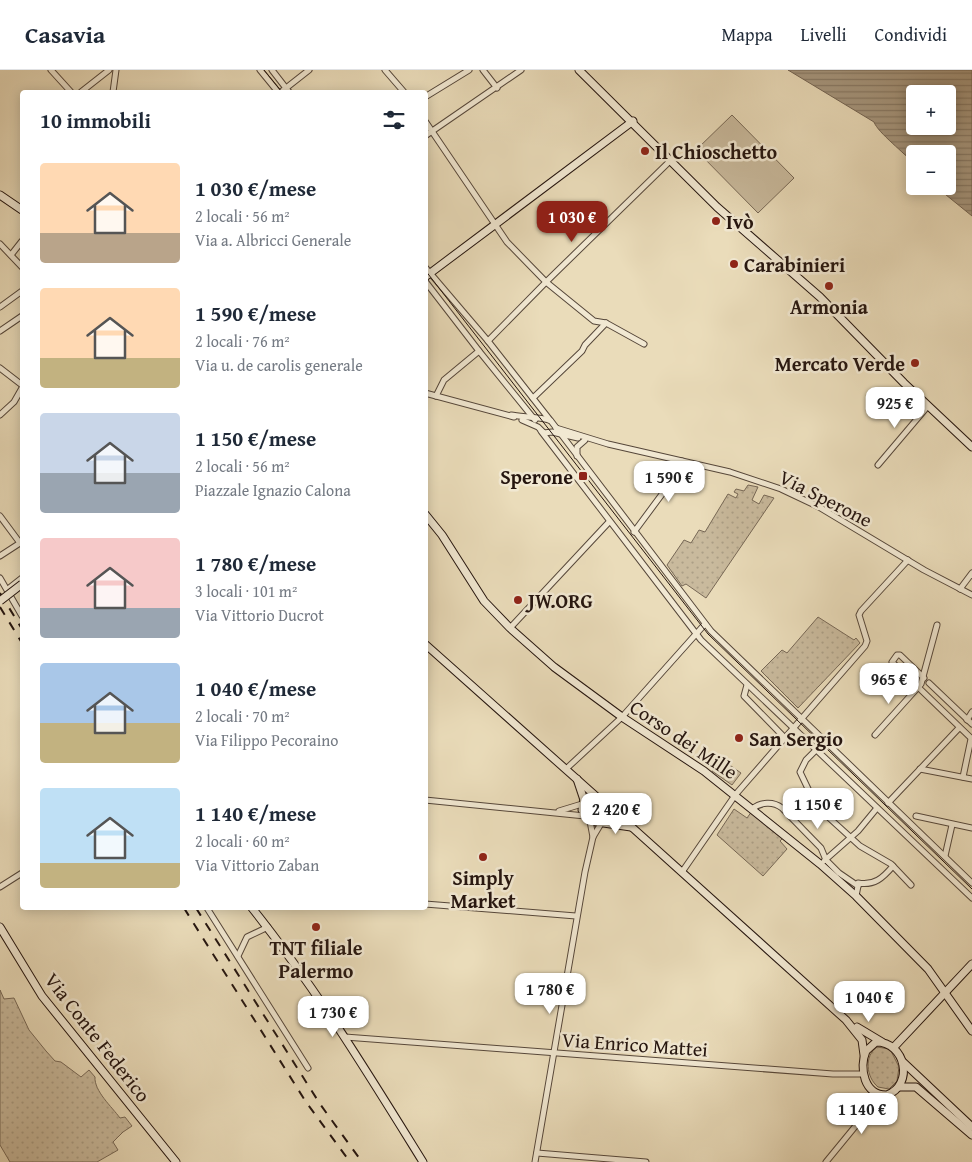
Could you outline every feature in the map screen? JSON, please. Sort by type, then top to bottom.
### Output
[{"type":"street","points":[[50,70],[69,90]]},
{"type":"street","points":[[84,90],[109,70]]},
{"type":"street","points":[[113,90],[116,70]]},
{"type":"street","points":[[260,70],[277,90]]},
{"type":"street","points":[[272,70],[287,90]]},
{"type":"street","points":[[281,90],[309,70]]},
{"type":"street","points":[[385,70],[402,90]]},
{"type":"street","points":[[428,95],[469,70]]},
{"type":"street","points":[[483,70],[497,88]]},
{"type":"street","points":[[428,134],[521,70]]},
{"type":"street","points":[[579,70],[747,234],[820,297],[928,406],[972,447]]},
{"type":"street","points":[[101,76],[114,84]]},
{"type":"street","points":[[428,271],[496,225],[633,121]]},
{"type":"street","points":[[428,125],[508,242],[546,282],[594,321],[606,323],[644,344]]},
{"type":"street","points":[[488,341],[671,160]]},
{"type":"street","points":[[0,195],[20,209]]},
{"type":"street","points":[[0,244],[20,265]]},
{"type":"street","points":[[11,255],[20,244]]},
{"type":"street","points":[[428,274],[488,341],[705,624],[733,654],[972,882]]},
{"type":"street","points":[[428,285],[479,352],[526,408],[609,522],[696,634],[747,685],[972,898]]},
{"type":"street","points":[[0,307],[20,292]]},
{"type":"street","points":[[0,332],[20,317]]},
{"type":"street","points":[[533,398],[582,351],[585,345],[606,323]]},
{"type":"street","points":[[436,396],[444,380],[479,352]]},
{"type":"street","points":[[0,368],[20,384]]},
{"type":"street","points":[[0,415],[14,402],[20,390]]},
{"type":"street","points":[[428,394],[538,424],[553,426],[598,441]]},
{"type":"street","points":[[878,465],[928,406]]},
{"type":"street","points":[[521,417],[526,408]]},
{"type":"street","points":[[511,416],[521,417],[538,424],[548,434],[553,426]]},
{"type":"street","points":[[560,433],[585,440],[598,441]]},
{"type":"street","points":[[577,456],[577,447],[585,440]]},
{"type":"street","name":"Via Sperone","points":[[598,441],[757,480],[808,501],[972,595]]},
{"type":"street","points":[[634,532],[674,478],[682,461]]},
{"type":"street","points":[[0,516],[20,544]]},
{"type":"street","name":"Corso dei Mille","points":[[428,518],[442,535],[484,601],[510,628],[554,667],[622,717],[736,794],[752,809],[823,862],[928,969],[972,1031]]},
{"type":"street","points":[[510,628],[609,522]]},
{"type":"street","points":[[0,556],[20,546]]},
{"type":"street","points":[[682,872],[736,794],[865,646],[867,641],[860,615],[861,611],[908,560]]},
{"type":"street","points":[[960,589],[972,573]]},
{"type":"street","points":[[0,578],[20,612]]},
{"type":"street","points":[[8,589],[20,580]]},
{"type":"street","points":[[0,601],[20,586]]},
{"type":"street","points":[[566,769],[622,717],[705,624]]},
{"type":"street","points":[[875,735],[918,688],[924,678],[937,625]]},
{"type":"street","points":[[428,647],[607,805],[610,812],[631,827],[846,1020],[862,1040],[864,1055],[862,1074],[870,1087],[880,1095]]},
{"type":"street","points":[[924,678],[900,655],[894,658],[892,662],[894,666],[972,739],[963,777]]},
{"type":"street","points":[[929,683],[972,724]]},
{"type":"street","points":[[747,685],[744,696],[784,737]]},
{"type":"street","points":[[932,702],[940,694]]},
{"type":"street","points":[[967,720],[972,712]]},
{"type":"street","points":[[888,802],[960,728]]},
{"type":"street","points":[[816,750],[806,760],[800,772],[811,795],[826,815],[860,846],[893,866],[911,884]]},
{"type":"street","points":[[920,769],[952,777],[972,779]]},
{"type":"street","points":[[577,779],[593,837]]},
{"type":"street","points":[[556,812],[583,802],[589,797],[598,798]]},
{"type":"street","points":[[428,800],[556,812],[631,827]]},
{"type":"street","points":[[752,809],[759,803],[776,804],[815,842],[823,862],[858,886]]},
{"type":"street","points":[[823,862],[851,837],[877,808]]},
{"type":"street","points":[[536,1162],[576,916],[593,837],[610,812]]},
{"type":"street","points":[[916,816],[972,828]]},
{"type":"street","points":[[945,856],[952,825]]},
{"type":"street","points":[[856,896],[858,883],[868,885],[874,883],[893,866]]},
{"type":"street","points":[[0,887],[20,874]]},
{"type":"street","points":[[428,904],[576,916]]},
{"type":"street","points":[[208,910],[308,1068]]},
{"type":"street","points":[[254,910],[292,957],[345,1037],[423,1162]]},
{"type":"street","name":"Via Conte Federico","points":[[0,927],[42,996],[176,1162]]},
{"type":"street","points":[[238,956],[247,937],[268,927]]},
{"type":"street","points":[[894,1047],[972,964]]},
{"type":"street","points":[[846,1020],[882,1042],[894,1047],[902,1062],[972,1126]]},
{"type":"street","name":"Via Enrico Mattei","points":[[345,1037],[833,1074],[862,1074]]},
{"type":"street","points":[[864,1055],[872,1044],[882,1042]]},
{"type":"street","points":[[826,1162],[880,1095],[893,1093],[899,1087],[903,1076],[902,1062]]},
{"type":"street","points":[[899,1087],[916,1087],[972,1136]]},
{"type":"street","points":[[537,1153],[646,1162]]},
{"type":"shaded area","points":[[788,70],[972,70],[972,216],[946,195],[956,195],[956,145],[906,145],[906,156],[876,127],[874,122]]},
{"type":"shaded area","points":[[732,115],[794,178],[758,213],[696,150]]},
{"type":"shaded area","points":[[748,485],[758,487],[752,500],[759,504],[764,495],[774,498],[706,598],[686,584],[682,586],[667,565],[684,540],[691,543],[699,530],[705,532],[728,494],[736,498],[738,494],[734,492],[736,489],[744,491]]},
{"type":"shaded area","points":[[818,617],[854,640],[856,638],[860,643],[798,708],[761,671],[782,650],[787,653]]},
{"type":"shaded area","points":[[721,759],[741,773],[732,785],[712,771]]},
{"type":"shaded area","points":[[734,809],[747,818],[752,811],[783,838],[780,841],[787,849],[763,876],[717,835]]},
{"type":"shaded area","points":[[0,990],[4,999],[14,998],[29,1030],[55,1061],[61,1062],[81,1077],[89,1070],[95,1077],[97,1088],[104,1099],[120,1118],[125,1117],[132,1126],[113,1142],[118,1150],[97,1162],[10,1162],[0,1145]]},
{"type":"shaded area","points":[[877,1047],[890,1049],[899,1067],[897,1081],[889,1089],[878,1087],[869,1072],[868,1061]]},
{"type":"tram line","points":[[264,70],[280,90]]},
{"type":"tram line","points":[[428,274],[708,634],[972,889]]},
{"type":"railway","points":[[0,593],[20,626]]},
{"type":"railway","points":[[0,607],[20,640]]},
{"type":"railway","points":[[185,910],[306,1102],[350,1162]]},
{"type":"railway","points":[[197,910],[320,1104],[362,1162]]},
{"type":"place","name":"Il Chioschetto","points":[[645,151]]},
{"type":"place","name":"Ivò","points":[[716,221]]},
{"type":"place","name":"Carabinieri","points":[[734,264]]},
{"type":"place","name":"Armonia","points":[[829,286]]},
{"type":"place","name":"Mercato Verde","points":[[915,363]]},
{"type":"place","name":"Sperone","points":[[583,476]]},
{"type":"place","name":"JW.ORG","points":[[518,600]]},
{"type":"place","name":"San Sergio","points":[[739,738]]},
{"type":"place","name":"Simply Market","points":[[483,857]]},
{"type":"place","name":"TNT filiale Palermo","points":[[316,927]]}]
